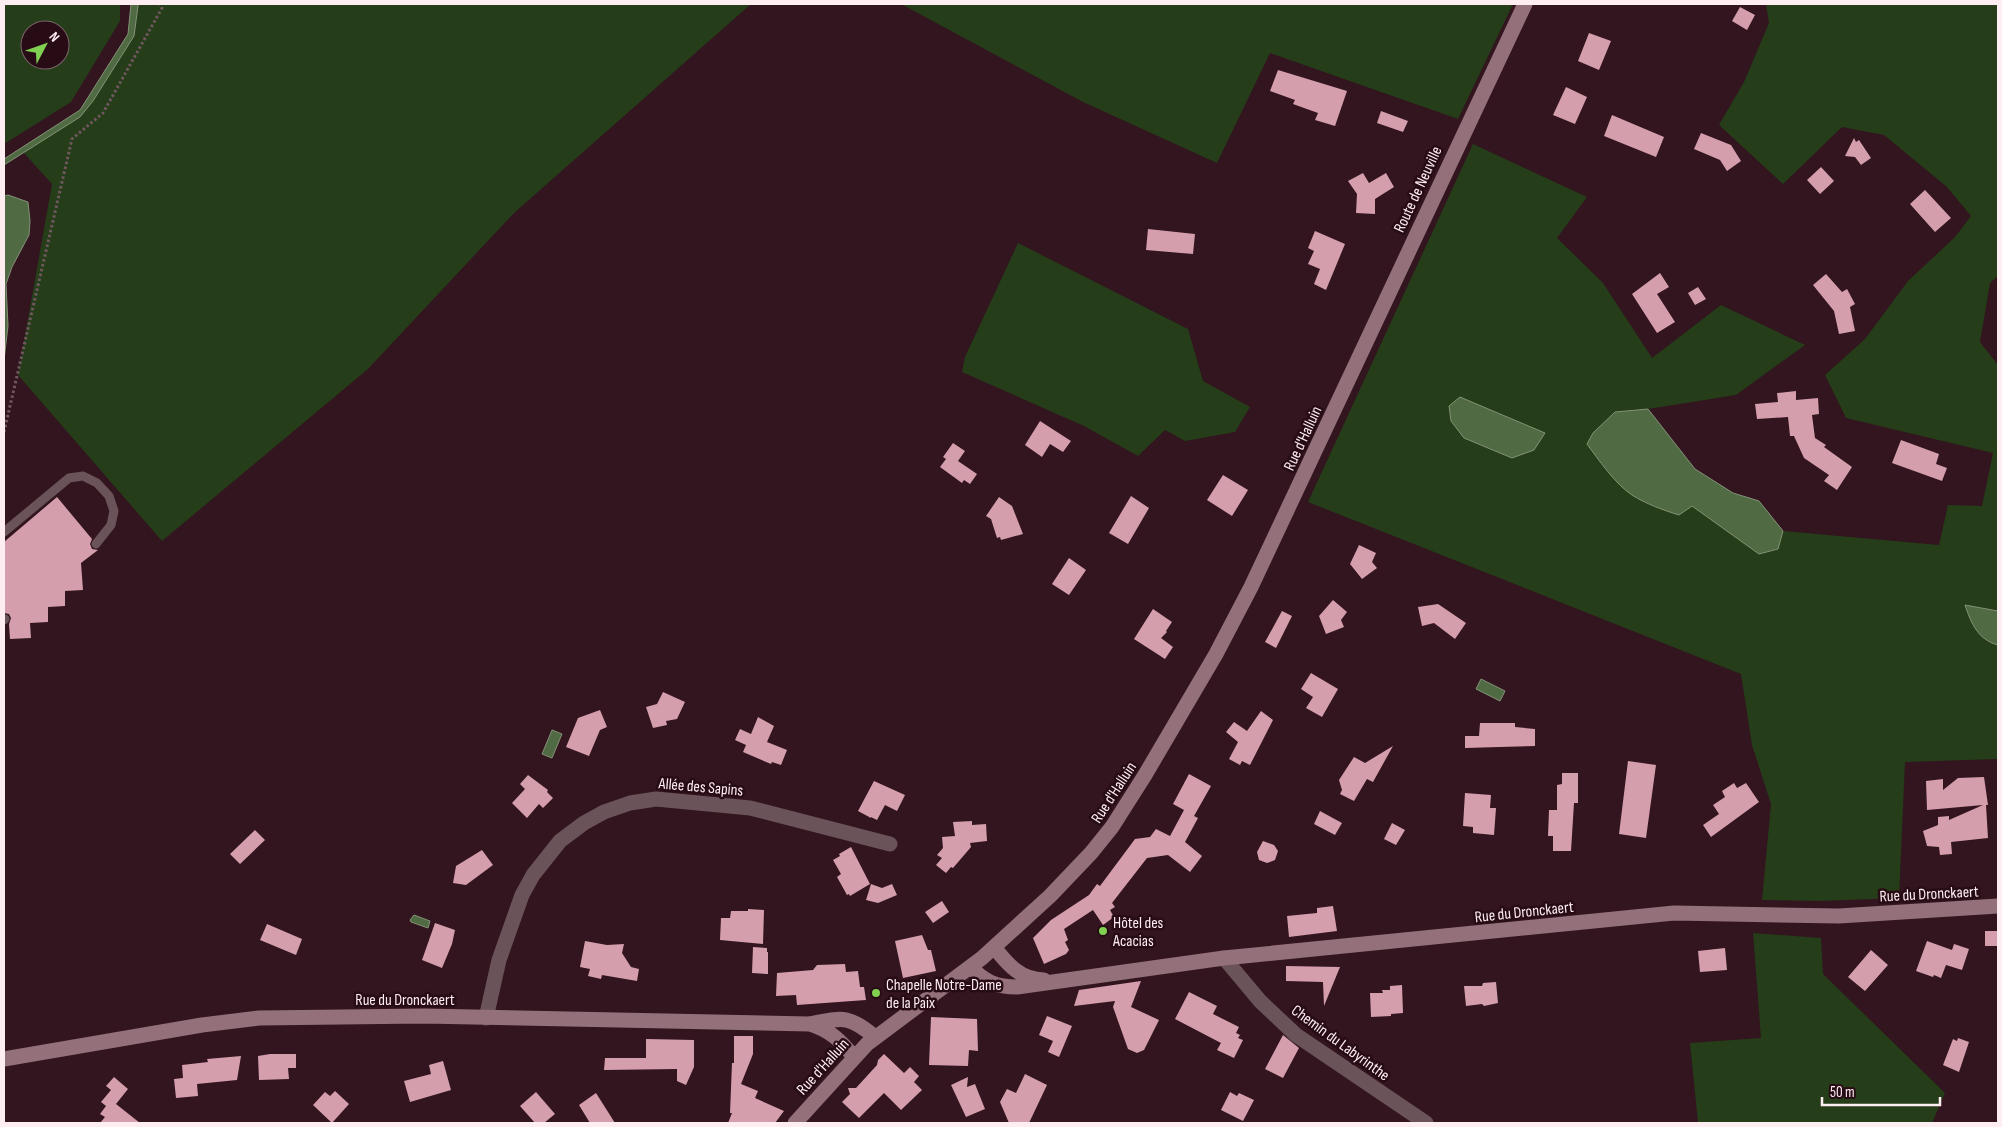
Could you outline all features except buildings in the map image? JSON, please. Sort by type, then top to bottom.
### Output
[{"type":"main road","name":"Route de Neuville","points":[[1343,390],[1525,4]]},
{"type":"main road","name":"Rue d'Halluin","points":[[795,1123],[854,1057],[875,1037],[971,967],[994,947],[1080,866],[1112,827],[1145,776],[1216,654],[1251,588],[1343,390]]},
{"type":"main road","name":"Rue du Dronckaert","points":[[971,967],[989,983],[1005,987],[1041,985],[1055,981],[1224,958],[1674,913],[1839,916],[1998,906]]},
{"type":"main road","name":"Rue du Dronckaert","points":[[994,947],[1004,961],[1019,974],[1029,978],[1055,981]]},
{"type":"main road","name":"Rue du Dronckaert","points":[[4,1059],[194,1026],[251,1019],[424,1016],[809,1024],[821,1027],[832,1034],[854,1057]]},
{"type":"main road","name":"Rue du Dronckaert","points":[[809,1024],[832,1019],[848,1019],[862,1026],[875,1037]]},
{"type":"street","name":"Allée des Sapins","points":[[486,1018],[500,960],[522,896],[533,875],[560,841],[584,823],[604,812],[630,803],[656,799],[750,808],[890,844]]},
{"type":"street","name":"Chemin du Labyrinthe","points":[[1224,958],[1260,1001],[1296,1035],[1426,1123]]},
{"type":"lane","points":[[4,532],[69,478],[83,476],[97,483],[109,496],[114,511],[111,525],[96,544]]},
{"type":"path","points":[[4,432],[72,140],[103,113],[162,8],[160,4]]},
{"type":"shaded area","points":[[4,4],[120,4],[120,21],[71,102],[4,144]]},
{"type":"shaded area","points":[[131,4],[138,4],[134,36],[93,101],[80,117],[4,165],[4,159],[80,110],[128,34]]},
{"type":"shaded area","points":[[138,4],[751,4],[514,213],[368,369],[162,541],[18,375],[52,184],[23,152],[80,117],[134,36]]},
{"type":"shaded area","points":[[901,4],[1513,4],[1458,119],[1270,53],[1217,163],[1083,102]]},
{"type":"shaded area","points":[[1766,4],[1998,4],[1998,276],[1990,283],[1980,342],[1998,365],[1998,611],[1993,609],[1986,641],[1998,645],[1998,759],[1905,762],[1899,898],[1820,901],[1762,900],[1771,804],[1752,745],[1741,674],[1308,502],[1473,144],[1587,197],[1557,238],[1603,283],[1652,358],[1721,305],[1805,345],[1736,395],[1648,409],[1615,412],[1692,505],[1759,554],[1778,549],[1783,531],[1939,545],[1948,505],[1982,506],[1993,453],[1846,418],[1825,375],[1865,339],[1908,281],[1955,237],[1971,216],[1947,187],[1884,135],[1842,127],[1783,184],[1719,125],[1744,82],[1769,23]]},
{"type":"shaded area","points":[[8,195],[28,202],[30,221],[29,235],[12,267],[6,284],[8,326],[4,360],[4,196]]},
{"type":"shaded area","points":[[1018,243],[1188,329],[1203,381],[1250,407],[1235,432],[1185,441],[1165,430],[1138,456],[1084,426],[962,372],[965,357]]},
{"type":"shaded area","points":[[1460,397],[1545,433],[1534,450],[1512,458],[1464,438],[1451,421],[1449,406]]},
{"type":"shaded area","points":[[1648,409],[1695,469],[1733,493],[1759,501],[1783,531],[1778,549],[1759,554],[1692,506],[1679,515],[1649,504],[1626,491],[1587,444],[1593,433],[1615,412]]},
{"type":"shaded area","points":[[1965,605],[1998,611],[1998,645],[1991,643],[1980,635]]},
{"type":"shaded area","points":[[1481,679],[1505,691],[1500,701],[1476,689]]},
{"type":"shaded area","points":[[552,730],[562,734],[552,758],[542,754]]},
{"type":"shaded area","points":[[414,915],[430,921],[428,928],[411,922],[410,920]]},
{"type":"shaded area","points":[[1753,933],[1821,938],[1823,974],[1945,1093],[1932,1123],[1698,1123],[1690,1043],[1761,1038]]},
{"type":"place","name":"Hôtel des Acacias","points":[[1103,931]]},
{"type":"place","name":"Chapelle Notre-Dame de la Paix","points":[[876,993]]}]
